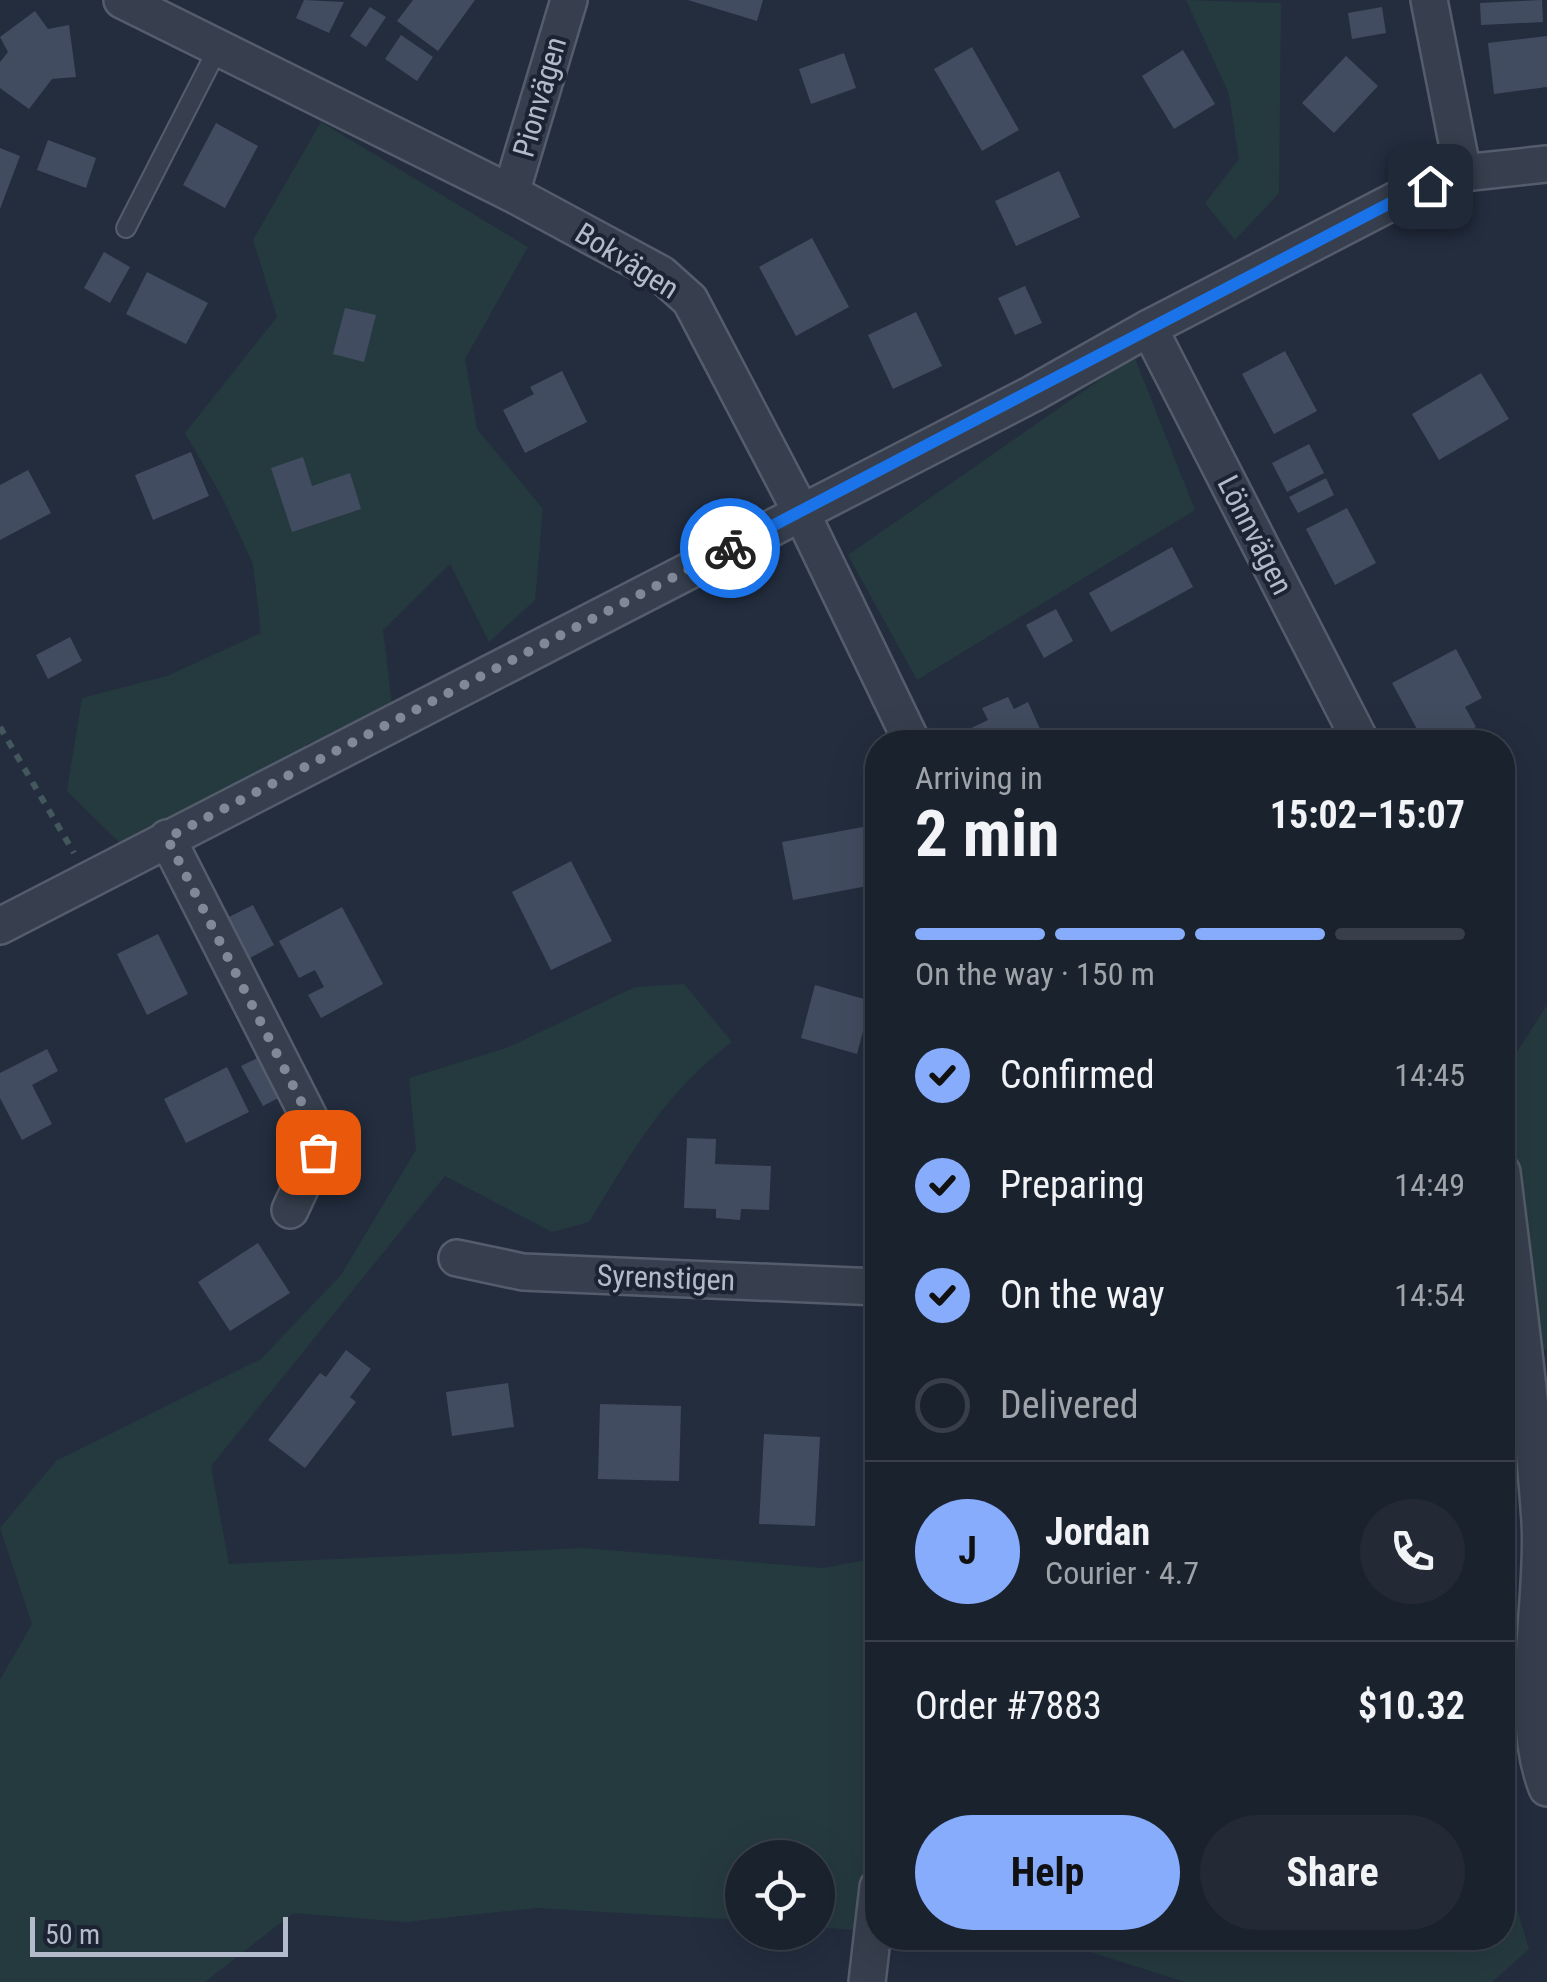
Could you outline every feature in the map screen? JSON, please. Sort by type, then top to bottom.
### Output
[{"type":"street","name":"Bokvägen","points":[[122,0],[511,194],[661,274],[690,300],[800,512],[906,730]]},
{"type":"street","name":"Pionvägen","points":[[511,194],[568,0]]},
{"type":"street","points":[[1429,0],[1463,173]]},
{"type":"street","points":[[0,926],[1032,394],[1149,328],[1396,200],[1463,173],[1547,164]]},
{"type":"street","name":"Lönnvägen","points":[[1149,328],[1356,730]]},
{"type":"street","points":[[167,838],[313,1125],[318,1152],[290,1210]]},
{"type":"street","name":"Syrenstigen","points":[[457,1258],[523,1272],[865,1286]]},
{"type":"street","points":[[1515,1293],[1540,1525],[1535,1716],[1539,1762],[1547,1788]]},
{"type":"street","points":[[866,1982],[870,1950]]},
{"type":"lane","points":[[126,228],[217,50]]},
{"type":"path","points":[[0,727],[90,880]]},
{"type":"green space","points":[[1186,0],[1281,3],[1279,193],[1235,240],[1205,203],[1239,159],[1229,94]]},
{"type":"green space","points":[[321,122],[528,247],[465,359],[477,429],[543,509],[535,600],[489,642],[450,564],[383,630],[393,714],[307,744],[291,775],[125,848],[67,791],[82,698],[167,676],[261,633],[253,564],[222,497],[185,433],[277,317],[253,240]]},
{"type":"green space","points":[[1134,356],[1195,510],[917,680],[848,555]]},
{"type":"green space","points":[[684,984],[732,1042],[669,1102],[635,1147],[589,1222],[552,1232],[445,1176],[211,1466],[229,1564],[584,1548],[823,1568],[865,1560],[865,1931],[835,1928],[835,1840],[725,1840],[725,1919],[536,1908],[406,1922],[293,1913],[205,1982],[0,1982],[0,1680],[32,1624],[0,1528],[56,1461],[261,1359],[341,1275],[416,1150],[409,1078],[509,1047],[635,987]]},
{"type":"green space","points":[[1547,1005],[1547,1350],[1536,1349],[1515,1180],[1515,1055]]},
{"type":"green space","points":[[1515,1903],[1529,1949],[1492,1982],[1185,1982],[1090,1952],[1068,1950],[1515,1950]]},
{"type":"building","points":[[304,0],[344,2],[329,33],[296,18]]},
{"type":"building","points":[[413,0],[475,0],[438,51],[397,21]]},
{"type":"building","points":[[688,0],[763,0],[757,21]]},
{"type":"building","points":[[1542,0],[1543,22],[1481,25],[1480,3]]},
{"type":"building","points":[[370,7],[386,17],[366,47],[350,36]]},
{"type":"building","points":[[1382,7],[1386,33],[1352,39],[1348,13]]},
{"type":"building","points":[[35,11],[48,29],[69,25],[76,77],[52,79],[29,109],[0,88],[0,62],[8,52],[0,37]]},
{"type":"building","points":[[401,35],[433,57],[417,81],[385,59]]},
{"type":"building","points":[[1547,36],[1547,87],[1494,94],[1488,43]]},
{"type":"building","points":[[972,47],[1019,130],[982,151],[934,69]]},
{"type":"building","points":[[1183,50],[1215,104],[1174,129],[1142,76]]},
{"type":"building","points":[[844,53],[856,88],[811,104],[799,69]]},
{"type":"building","points":[[1346,56],[1378,86],[1334,133],[1302,103]]},
{"type":"building","points":[[216,123],[258,146],[225,208],[183,185]]},
{"type":"building","points":[[48,140],[96,158],[86,188],[37,170]]},
{"type":"building","points":[[0,148],[20,156],[0,209]]},
{"type":"building","points":[[1059,171],[1080,217],[1016,246],[995,201]]},
{"type":"building","points":[[812,238],[849,307],[796,336],[759,267]]},
{"type":"building","points":[[104,252],[130,267],[110,303],[84,288]]},
{"type":"building","points":[[147,272],[208,303],[186,344],[126,314]]},
{"type":"building","points":[[1025,286],[1042,323],[1015,335],[998,298]]},
{"type":"building","points":[[345,308],[376,315],[364,362],[333,354]]},
{"type":"building","points":[[916,312],[942,366],[893,389],[868,335]]},
{"type":"building","points":[[1285,351],[1317,411],[1274,434],[1242,374]]},
{"type":"building","points":[[562,371],[587,422],[525,453],[503,410],[534,394],[530,387]]},
{"type":"building","points":[[1481,373],[1509,419],[1439,460],[1412,414]]},
{"type":"building","points":[[1309,444],[1324,473],[1287,492],[1272,463]]},
{"type":"building","points":[[191,452],[209,496],[153,520],[135,475]]},
{"type":"building","points":[[303,457],[312,486],[350,473],[361,509],[292,532],[271,468]]},
{"type":"building","points":[[28,470],[51,513],[0,540],[0,485]]},
{"type":"building","points":[[1326,478],[1334,495],[1298,513],[1289,497]]},
{"type":"building","points":[[1347,508],[1376,563],[1335,585],[1306,529]]},
{"type":"building","points":[[1172,547],[1193,587],[1111,632],[1089,593]]},
{"type":"building","points":[[1056,609],[1073,641],[1044,658],[1026,625]]},
{"type":"building","points":[[70,637],[82,661],[48,679],[36,655]]},
{"type":"building","points":[[1456,649],[1482,698],[1465,707],[1476,727],[1417,730],[1392,683]]},
{"type":"building","points":[[1008,697],[1014,709],[1028,702],[1041,730],[967,730],[988,720],[982,708]]},
{"type":"building","points":[[865,827],[865,886],[793,900],[782,842]]},
{"type":"building","points":[[571,861],[612,941],[551,970],[512,892]]},
{"type":"building","points":[[253,905],[274,945],[250,958],[229,917]]},
{"type":"building","points":[[342,907],[383,984],[321,1018],[308,995],[324,987],[315,970],[299,978],[279,941]]},
{"type":"building","points":[[158,934],[188,994],[147,1015],[117,954]]},
{"type":"building","points":[[815,985],[865,999],[865,1024],[857,1054],[801,1038]]},
{"type":"building","points":[[47,1049],[58,1071],[32,1085],[52,1124],[22,1140],[0,1098],[0,1073]]},
{"type":"building","points":[[262,1056],[284,1095],[263,1106],[241,1066]]},
{"type":"building","points":[[227,1067],[249,1112],[186,1143],[164,1099]]},
{"type":"building","points":[[687,1138],[716,1139],[715,1164],[771,1166],[769,1210],[741,1209],[740,1220],[716,1218],[716,1209],[684,1208]]},
{"type":"building","points":[[258,1243],[290,1293],[230,1331],[198,1282]]},
{"type":"building","points":[[346,1350],[371,1369],[350,1397],[356,1402],[305,1468],[268,1440],[320,1373],[326,1377]]},
{"type":"building","points":[[508,1383],[514,1427],[452,1436],[446,1392]]},
{"type":"building","points":[[600,1404],[681,1406],[679,1481],[598,1479]]},
{"type":"building","points":[[764,1434],[820,1437],[815,1526],[759,1524]]},
{"type":"way so far","points":[[318,1152],[313,1125],[167,838],[730,548]]},
{"type":"route","points":[[730,548],[1032,394],[1149,328],[1396,200],[1430,186]]}]
